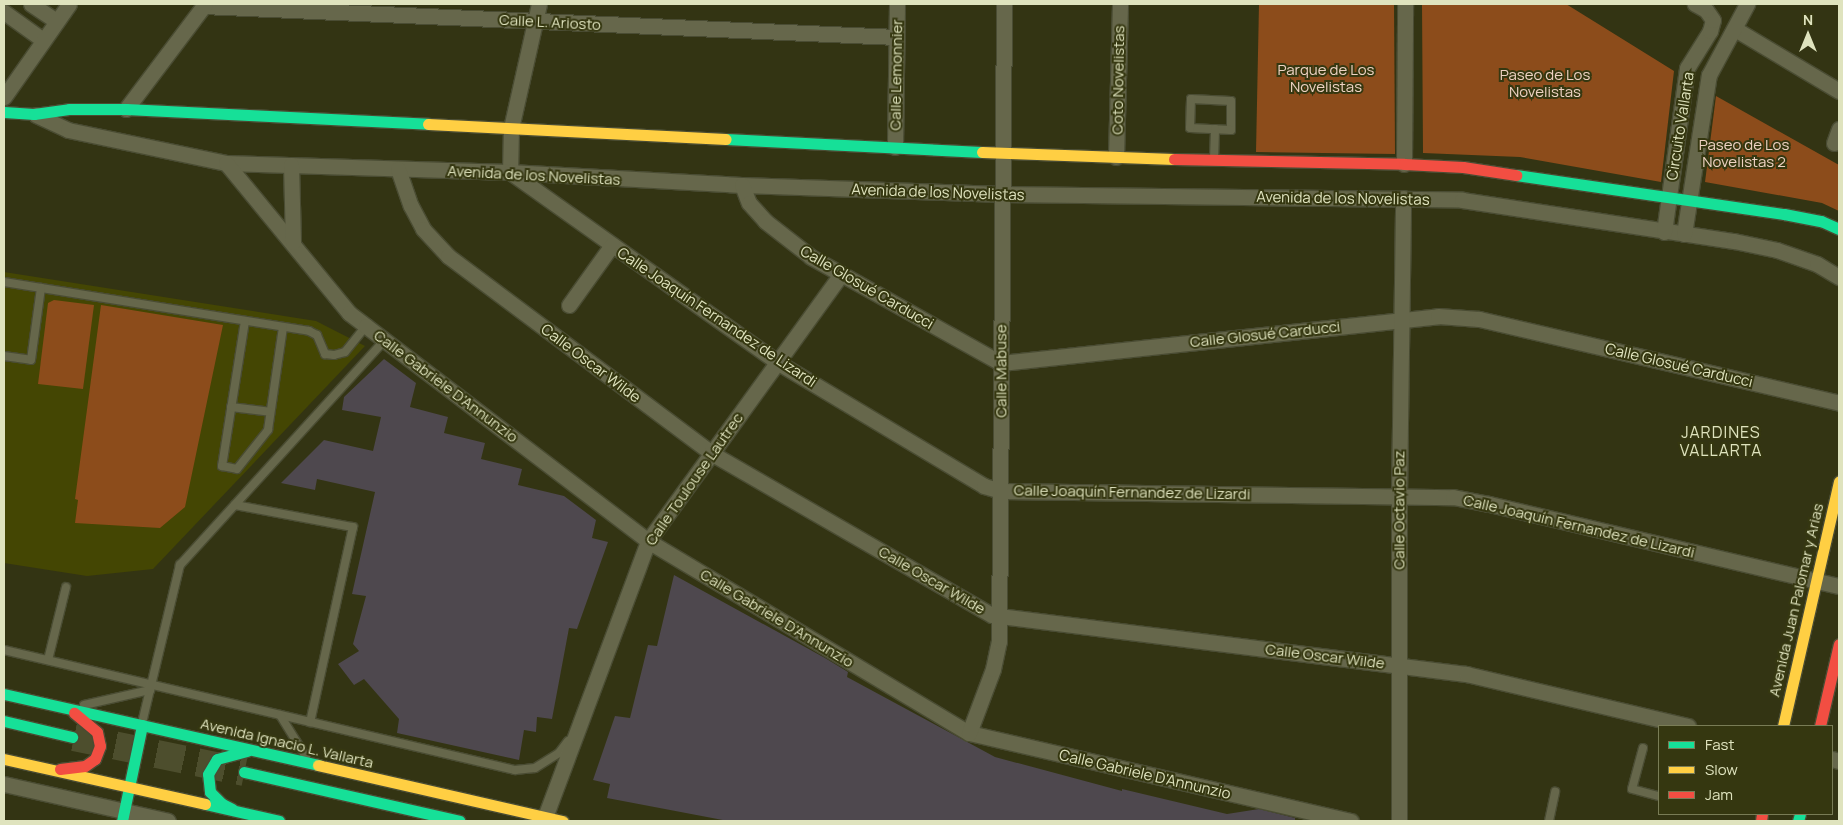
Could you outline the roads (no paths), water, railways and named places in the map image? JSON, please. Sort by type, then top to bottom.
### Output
[{"type":"main road","name":"Avenida de los Novelistas","points":[[4,112],[34,114],[69,109],[126,109],[1002,153],[1214,161],[1404,164],[1463,167],[1784,214],[1821,221],[1839,229]]},
{"type":"main road","name":"Avenida Juan Palomar y Arias","points":[[1783,725],[1839,481]]},
{"type":"main road","points":[[1820,725],[1839,644]]},
{"type":"main road","name":"Avenida Ignacio L. Vallarta","points":[[4,694],[563,821]]},
{"type":"main road","points":[[52,770],[84,766],[95,759],[100,746],[97,732],[68,708]]},
{"type":"main road","points":[[4,721],[72,737]]},
{"type":"main road","points":[[123,816],[142,725]]},
{"type":"main road","points":[[237,812],[222,804],[210,792],[208,774],[217,759],[232,753],[251,750]]},
{"type":"main road","points":[[4,759],[279,821]]},
{"type":"main road","points":[[244,772],[460,821]]},
{"type":"street","points":[[31,4],[56,21]]},
{"type":"street","points":[[4,98],[56,21],[70,4]]},
{"type":"street","points":[[510,172],[510,128],[539,4]]},
{"type":"street","name":"Calle Lemonnier","points":[[895,147],[897,4]]},
{"type":"street","name":"Calle Mabuse","points":[[970,733],[993,669],[999,641],[1004,4]]},
{"type":"street","name":"Coto Novelistas","points":[[1116,157],[1120,4]]},
{"type":"street","points":[[1404,164],[1405,4]]},
{"type":"street","name":"Circuito Vallarta","points":[[1664,232],[1687,68],[1710,31],[1713,20],[1706,10],[1695,4]]},
{"type":"street","name":"Circuito Vallarta","points":[[1684,234],[1709,75],[1747,4]]},
{"type":"street","points":[[126,109],[204,5]]},
{"type":"street","name":"Calle L. Ariosto","points":[[204,5],[896,37]]},
{"type":"street","points":[[4,12],[43,40]]},
{"type":"street","points":[[1735,29],[1839,91]]},
{"type":"street","name":"Avenida de los Novelistas","points":[[34,114],[68,130],[226,163],[510,172],[742,185],[1002,194],[1462,200],[1664,232],[1734,241],[1777,250],[1817,264],[1839,278]]},
{"type":"street","name":"Calle Gabriele D'Annunzio","points":[[226,163],[293,242],[349,313],[384,340],[648,541],[970,733],[1351,821]]},
{"type":"street","points":[[291,166],[293,242]]},
{"type":"street","name":"Calle Oscar Wilde","points":[[398,169],[411,206],[424,229],[448,256],[712,453],[992,615],[1466,674],[1678,725]]},
{"type":"street","name":"Calle Joaquín Fernandez de Lizardi","points":[[510,172],[777,362],[984,486],[1001,491],[1453,497],[1839,586]]},
{"type":"street","name":"Calle Glosué Carducci","points":[[742,185],[749,203],[766,221],[811,257],[1001,363],[1438,316],[1479,319],[1839,403]]},
{"type":"street","name":"Calle Octavio Paz","points":[[1399,821],[1399,496],[1403,198]]},
{"type":"street","points":[[570,305],[612,245]]},
{"type":"street","name":"Calle Toulouse Lautrec","points":[[545,817],[648,541],[841,274]]},
{"type":"street","points":[[4,784],[123,816],[168,821]]},
{"type":"lane","points":[[1191,99],[1231,101],[1231,130],[1215,129],[1190,128],[1191,99]]},
{"type":"lane","points":[[1214,161],[1215,129]]},
{"type":"lane","points":[[4,282],[309,331],[317,335],[325,354],[334,355],[345,352],[366,326]]},
{"type":"lane","points":[[4,356],[31,360],[41,288]]},
{"type":"lane","points":[[245,321],[222,466],[237,469],[268,430],[283,327]]},
{"type":"lane","points":[[142,725],[180,565],[384,340]]},
{"type":"lane","points":[[231,407],[270,412]]},
{"type":"lane","points":[[235,504],[353,527],[310,722]]},
{"type":"lane","points":[[48,660],[66,587]]},
{"type":"lane","points":[[4,650],[151,687],[515,770],[535,768],[559,753],[577,730]]},
{"type":"lane","points":[[68,708],[151,687]]},
{"type":"lane","points":[[280,715],[310,764]]},
{"type":"lane","points":[[1643,748],[1632,789],[1658,796]]},
{"type":"lane","points":[[1549,821],[1555,792]]},
{"type":"tunnel","points":[[74,737],[244,772]]},
{"type":"district","name":"JARDINES VALLARTA","points":[[1721,441]]},
{"type":"park label","name":"Parque de Los Novelistas","points":[[1326,78]]},
{"type":"park label","name":"Paseo de Los Novelistas","points":[[1545,82]]},
{"type":"park label","name":"Paseo de Los Novelistas 2","points":[[1744,152]]}]
